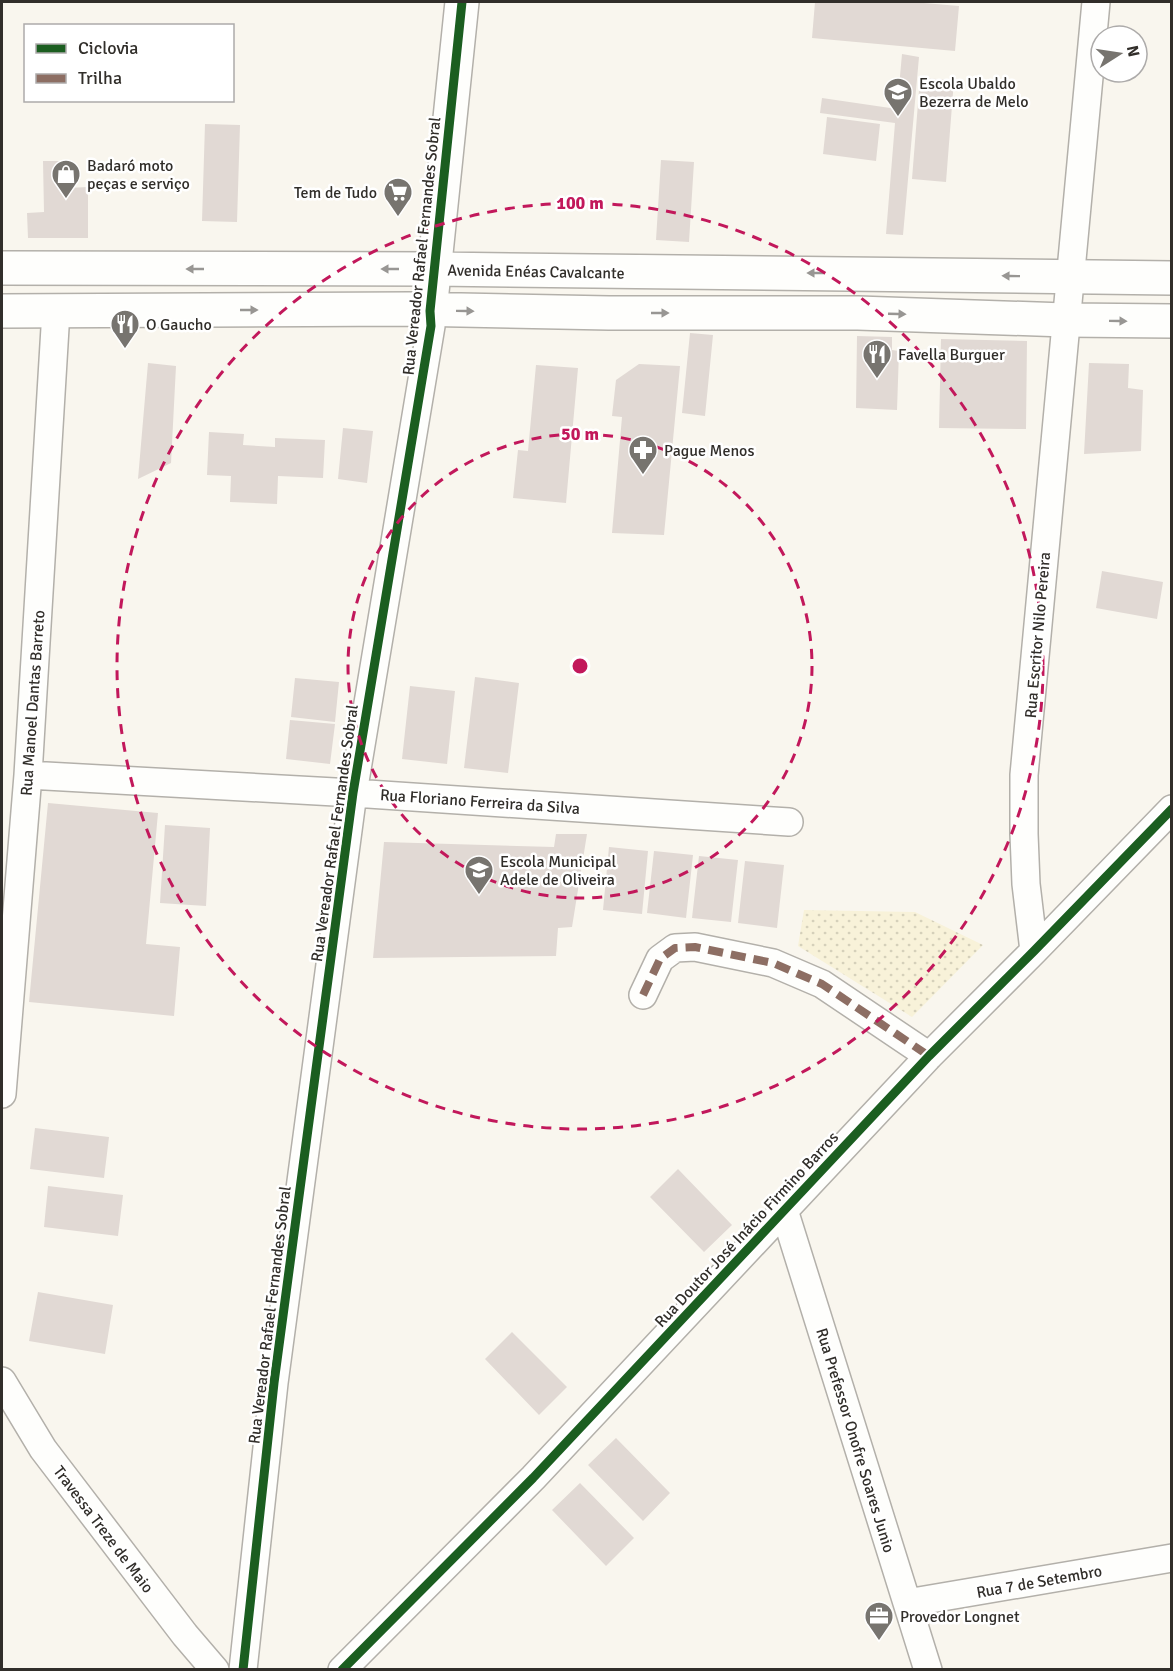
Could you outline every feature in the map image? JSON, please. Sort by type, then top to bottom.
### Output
[{"type":"main road","name":"Rua Vereador Rafael Fernandes Sobral","points":[[430,311],[462,2]]},
{"type":"main road","name":"Avenida Enéas Cavalcante","points":[[2,268],[435,269],[1172,278]]},
{"type":"main road","points":[[858,313],[859,273]]},
{"type":"main road","points":[[2,311],[399,309],[609,313],[858,313],[1172,321]]},
{"type":"street","name":"Rua Escritor Nilo Pereira","points":[[1034,951],[1026,884],[1024,776],[1096,2]]},
{"type":"street","name":"Rua Manoel Dantas Barreto","points":[[2,1094],[28,775],[56,311]]},
{"type":"street","name":"Rua Vereador Rafael Fernandes Sobral","points":[[243,1670],[274,1383],[353,793],[431,326],[430,311]]},
{"type":"street","name":"Rua Floriano Ferreira da Silva","points":[[28,775],[353,793],[789,822]]},
{"type":"street","name":"Rua Doutor José Inácio Firmino Barros","points":[[342,1670],[534,1478],[929,1056],[1172,809]]},
{"type":"street","points":[[643,995],[660,959],[675,948],[695,946],[773,963],[822,984],[929,1056]]},
{"type":"street","name":"Rua Prefessor Onofre Soares Junio","points":[[784,1210],[928,1670]]},
{"type":"street","name":"Travessa Treze de Maio","points":[[2,1381],[43,1449],[185,1635],[215,1670]]},
{"type":"street","name":"Rua 7 de Setembro","points":[[907,1603],[1172,1558]]},
{"type":"sand","points":[[804,910],[915,912],[983,945],[912,1017],[798,946]]},
{"type":"building","points":[[815,2],[912,2],[959,6],[955,51],[812,38]]},
{"type":"building","points":[[902,54],[919,57],[903,235],[886,234],[895,123],[820,113],[822,98],[897,109]]},
{"type":"building","points":[[920,78],[954,80],[946,182],[912,179]]},
{"type":"building","points":[[827,117],[880,124],[876,161],[823,154]]},
{"type":"building","points":[[205,124],[240,125],[237,222],[202,221]]},
{"type":"building","points":[[661,160],[694,162],[689,242],[656,240]]},
{"type":"building","name":"Badaró moto peças e serviço","points":[[43,161],[68,161],[68,188],[88,187],[88,238],[28,238],[27,213],[44,212]]},
{"type":"building","points":[[690,333],[713,335],[705,416],[682,413]]},
{"type":"building","name":"Favella Burguer","points":[[857,336],[892,337],[892,350],[899,351],[897,410],[856,408]]},
{"type":"building","points":[[941,339],[1027,341],[1026,429],[939,428]]},
{"type":"building","points":[[148,363],[176,366],[171,463],[138,479]]},
{"type":"building","points":[[1089,363],[1129,364],[1128,388],[1143,390],[1141,451],[1084,454]]},
{"type":"building","name":"Pague Menos","points":[[639,364],[680,366],[664,535],[612,533],[622,417],[612,416],[616,380]]},
{"type":"building","points":[[536,365],[578,368],[566,503],[513,498],[518,450],[528,451]]},
{"type":"building","points":[[343,428],[373,431],[367,483],[338,479]]},
{"type":"building","points":[[209,432],[244,434],[243,445],[275,447],[275,438],[325,440],[323,478],[278,476],[277,504],[230,502],[231,476],[207,475]]},
{"type":"building","points":[[1102,571],[1163,582],[1157,619],[1096,608]]},
{"type":"building","points":[[475,677],[519,683],[508,773],[464,768]]},
{"type":"building","points":[[295,678],[339,682],[335,722],[291,717]]},
{"type":"building","points":[[410,686],[455,691],[447,764],[402,759]]},
{"type":"building","points":[[290,720],[335,724],[330,764],[286,759]]},
{"type":"building","points":[[48,803],[158,813],[146,944],[180,947],[174,1016],[29,1002]]},
{"type":"building","points":[[165,825],[210,828],[206,906],[160,903]]},
{"type":"building","name":"Escola Municipal Adele de Oliveira","points":[[556,834],[587,834],[572,927],[558,928],[556,956],[373,958],[384,842],[554,847]]},
{"type":"building","points":[[609,847],[648,851],[642,914],[603,910]]},
{"type":"building","points":[[654,851],[693,855],[686,918],[647,913]]},
{"type":"building","points":[[699,856],[738,860],[731,922],[692,918]]},
{"type":"building","points":[[745,861],[784,865],[777,928],[738,923]]},
{"type":"building","points":[[35,1128],[109,1137],[104,1178],[30,1169]]},
{"type":"building","points":[[678,1169],[732,1225],[704,1252],[650,1197]]},
{"type":"building","points":[[48,1186],[123,1195],[118,1236],[44,1227]]},
{"type":"building","points":[[38,1292],[113,1305],[105,1354],[29,1341]]},
{"type":"building","points":[[512,1332],[567,1387],[539,1415],[485,1359]]},
{"type":"building","points":[[616,1438],[670,1493],[643,1521],[588,1465]]},
{"type":"building","points":[[580,1483],[634,1538],[606,1566],[552,1510]]},
{"type":"marked path","points":[[643,995],[660,959],[675,948],[695,947],[773,963],[822,984],[929,1056]]},
{"type":"cycle path","points":[[243,1670],[274,1383],[353,793],[431,326],[430,311],[462,2]]},
{"type":"cycle path","points":[[342,1670],[533,1478],[929,1056],[1172,809]]},
{"type":"place","name":"Escola Ubaldo Bezerra de Melo","points":[[898,118]]},
{"type":"place","name":"Badaró moto peças e serviço","points":[[66,200]]},
{"type":"place","name":"Tem de Tudo","points":[[398,218]]},
{"type":"place","name":"O Gaucho","points":[[125,350]]},
{"type":"place","name":"Favella Burguer","points":[[877,380]]},
{"type":"place","name":"Pague Menos","points":[[643,476]]},
{"type":"place","name":"Escola Municipal Adele de Oliveira","points":[[479,896]]},
{"type":"place","name":"Provedor Longnet","points":[[879,1642]]}]
